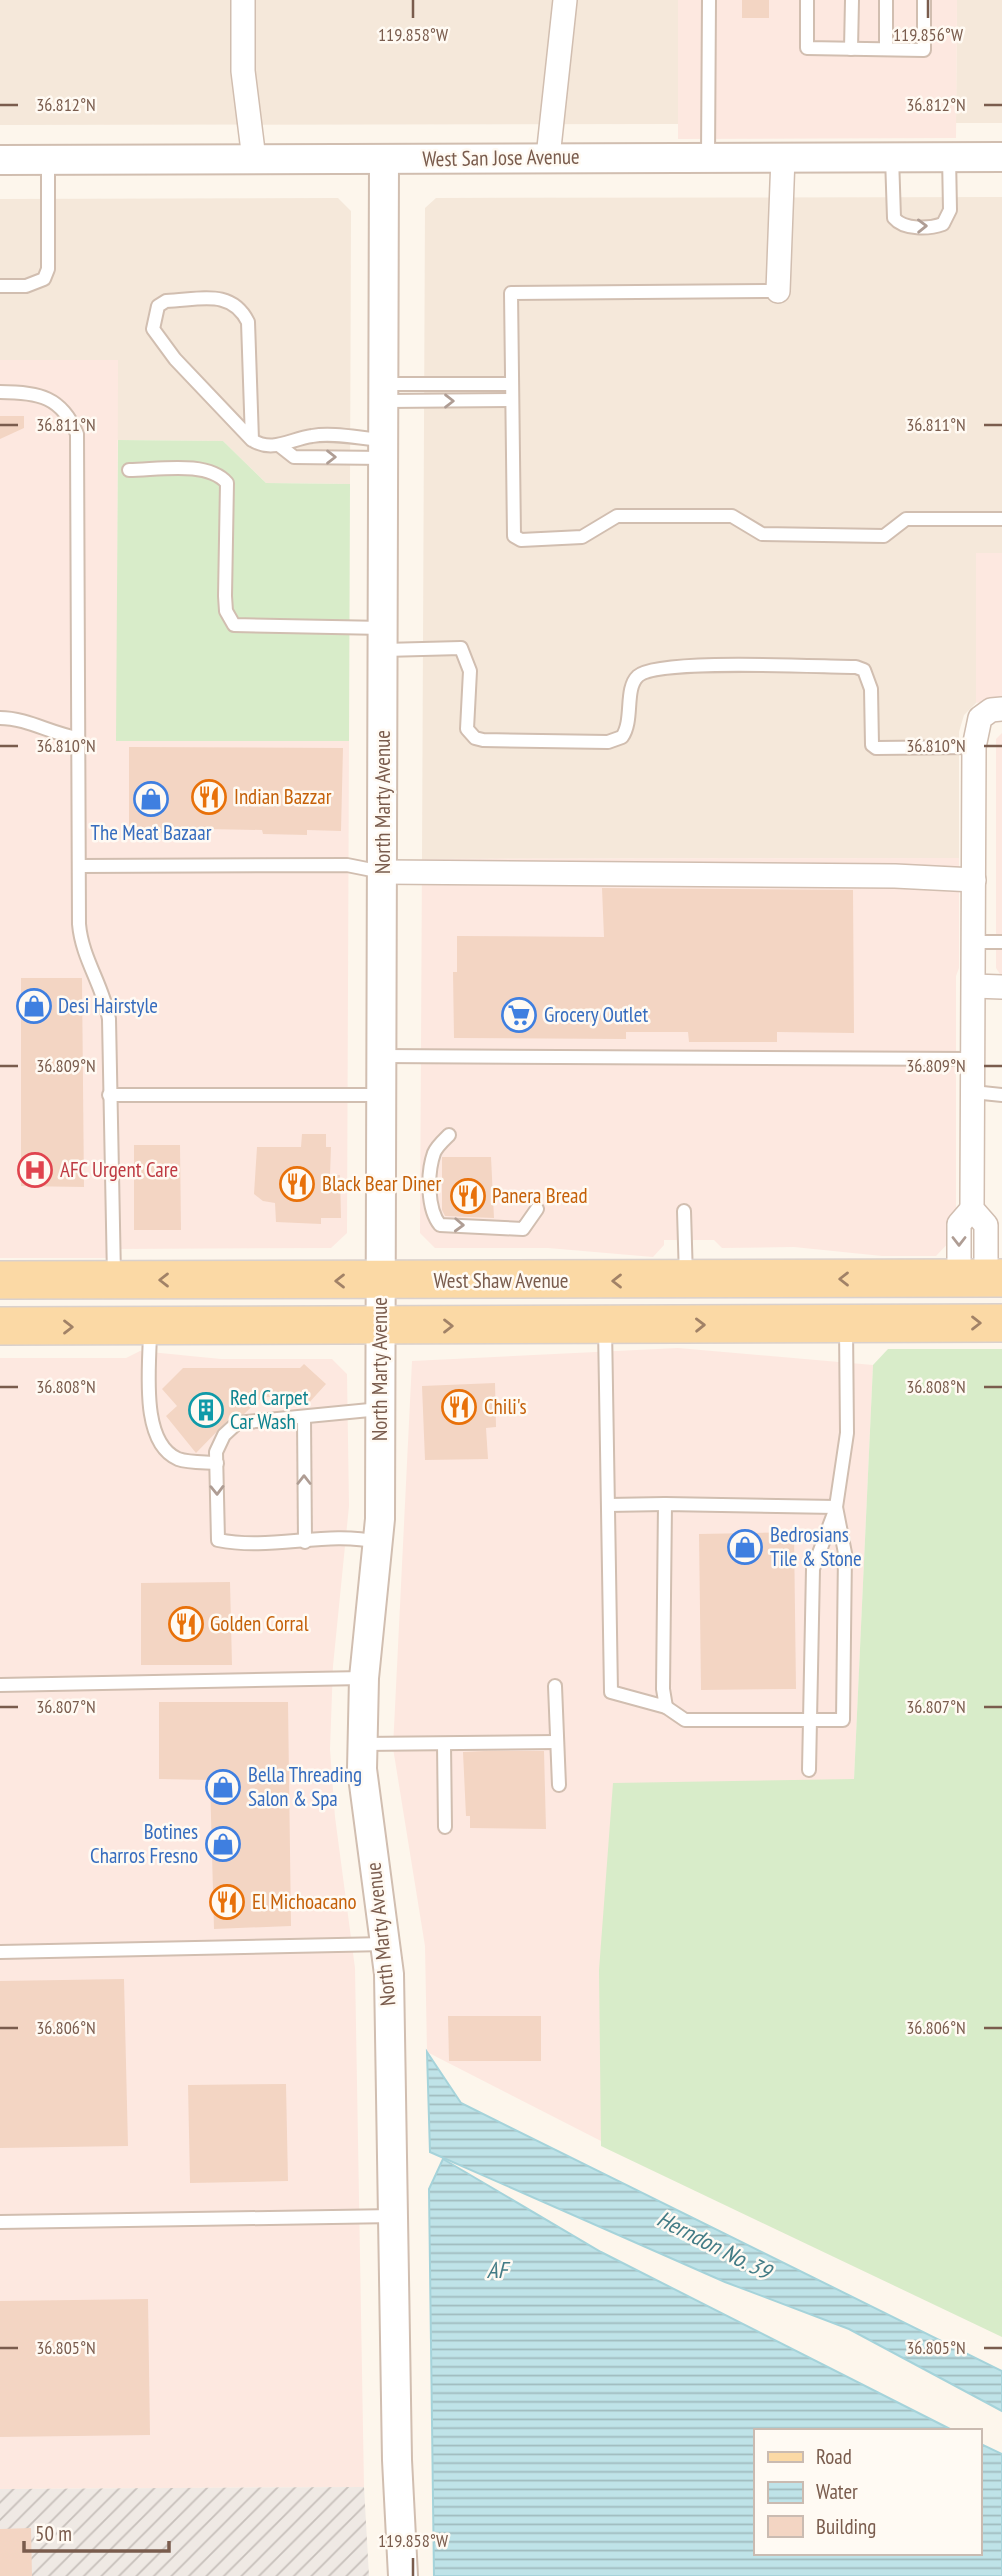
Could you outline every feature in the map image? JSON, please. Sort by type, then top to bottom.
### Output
[{"type":"main road","name":"West Shaw Avenue","points":[[0,1280],[686,1281],[982,1278]]},
{"type":"main road","points":[[846,1323],[870,1302],[958,1300],[970,1297],[982,1278]]},
{"type":"main road","points":[[0,1301],[61,1301],[114,1279]]},
{"type":"main road","points":[[0,1326],[1002,1323]]},
{"type":"street","points":[[243,0],[243,71],[254,159]]},
{"type":"street","points":[[548,156],[565,0]]},
{"type":"street","name":"West San Jose Avenue","points":[[0,160],[548,156],[1002,157]]},
{"type":"street","points":[[778,291],[783,157]]},
{"type":"street","name":"North Marty Avenue","points":[[384,159],[386,449],[379,1542],[364,1678],[362,1744],[364,1801],[386,1944],[394,2216],[397,2460],[403,2576]]},
{"type":"street","points":[[982,1278],[986,1225],[972,1209],[974,747],[980,718],[991,710],[1002,709]]},
{"type":"street","points":[[382,872],[895,876],[974,880]]},
{"type":"street","points":[[974,986],[1002,987]]},
{"type":"lane","points":[[708,157],[709,0]]},
{"type":"lane","points":[[807,0],[807,48],[886,50],[924,50],[925,0]]},
{"type":"lane","points":[[851,49],[852,0]]},
{"type":"lane","points":[[886,0],[886,50]]},
{"type":"lane","points":[[892,156],[894,218],[906,226],[937,226],[947,218],[950,210],[949,156]]},
{"type":"lane","points":[[0,286],[26,286],[44,279],[48,269],[48,159]]},
{"type":"lane","points":[[778,291],[511,293],[514,536],[521,540],[582,537],[617,516],[732,516],[762,534],[857,536],[884,536],[906,519],[1002,519]]},
{"type":"lane","points":[[252,440],[248,322],[242,310],[226,299],[166,301],[158,306],[153,329],[175,359],[252,440],[260,444],[280,446],[312,435],[386,449]]},
{"type":"lane","points":[[386,392],[512,384]]},
{"type":"lane","points":[[0,392],[36,395],[57,402],[69,414],[77,434],[81,943],[106,1000],[109,1019],[114,1279]]},
{"type":"lane","points":[[386,392],[512,400]]},
{"type":"lane","points":[[280,446],[294,457],[386,449]]},
{"type":"lane","points":[[129,470],[202,470],[216,474],[227,483],[225,596],[226,611],[234,625],[461,648],[470,671],[467,729],[475,738],[608,741],[622,737],[628,726],[633,682],[639,674],[652,669],[696,666],[856,667],[864,670],[871,689],[872,745],[876,748],[974,747]]},
{"type":"lane","points":[[0,718],[13,718],[59,735],[78,738]]},
{"type":"lane","points":[[79,866],[347,865],[382,872]]},
{"type":"lane","points":[[974,943],[1002,942]]},
{"type":"lane","points":[[381,1056],[973,1059]]},
{"type":"lane","points":[[973,1092],[1002,1095]]},
{"type":"lane","points":[[109,1095],[381,1095]]},
{"type":"lane","points":[[449,1135],[435,1151],[431,1177],[432,1215],[440,1225],[523,1229],[537,1209]]},
{"type":"lane","points":[[684,1211],[686,1281]]},
{"type":"lane","points":[[809,1770],[813,1569],[836,1507],[847,1433],[846,1323]]},
{"type":"lane","points":[[150,1326],[150,1411],[158,1443],[178,1459],[217,1463]]},
{"type":"lane","points":[[605,1326],[611,1692],[666,1707],[685,1720],[843,1720],[845,1553],[836,1507]]},
{"type":"lane","points":[[379,1542],[351,1536],[304,1542],[242,1544],[218,1540],[216,1452],[224,1435],[237,1423],[380,1409]]},
{"type":"lane","points":[[304,1418],[304,1542]]},
{"type":"lane","points":[[665,1504],[663,1689],[666,1707]]},
{"type":"lane","points":[[608,1505],[836,1507]]},
{"type":"lane","points":[[0,1685],[364,1678]]},
{"type":"lane","points":[[555,1686],[559,1785]]},
{"type":"lane","points":[[362,1744],[557,1742]]},
{"type":"lane","points":[[444,1744],[445,1827]]},
{"type":"lane","points":[[0,1952],[386,1944]]},
{"type":"lane","points":[[0,2222],[394,2216]]},
{"type":"shaded area","points":[[0,0],[678,0],[678,124],[0,125]]},
{"type":"shaded area","points":[[678,0],[957,0],[956,138],[678,139]]},
{"type":"shaded area","points":[[957,0],[1002,0],[1002,123],[956,123]]},
{"type":"shaded area","points":[[1002,197],[1002,553],[976,554],[976,703],[964,715],[959,732],[959,858],[422,859],[425,208],[436,198]]},
{"type":"shaded area","points":[[338,198],[351,211],[350,484],[266,483],[223,441],[118,440],[0,360],[0,199]]},
{"type":"shaded area","points":[[0,360],[118,360],[117,741],[349,741],[347,1233],[331,1248],[115,1249],[114,1258],[0,1258]]},
{"type":"shaded area","points":[[976,553],[1002,553],[1002,698],[976,703]]},
{"type":"shaded area","points":[[1002,733],[1002,977],[996,968],[996,739]]},
{"type":"shaded area","points":[[959,858],[956,1235],[936,1256],[882,1256],[794,1247],[722,1248],[714,1240],[664,1240],[664,1245],[653,1257],[548,1248],[435,1248],[420,1233],[422,859]]},
{"type":"shaded area","points":[[678,1348],[873,1365],[854,1780],[601,2141],[427,2052],[425,1946],[393,1748],[412,1361]]},
{"type":"shaded area","points":[[140,1351],[221,1359],[332,1359],[347,1374],[349,1506],[333,1666],[330,1749],[335,1817],[355,1968],[364,2487],[0,2489],[0,1358],[126,1358]]},
{"type":"shaded area","points":[[364,2487],[369,2576],[0,2576],[0,2489]]},
{"type":"green space","points":[[118,440],[223,441],[266,483],[350,484],[349,741],[116,741]]},
{"type":"green space","points":[[888,1349],[1002,1349],[1002,2337],[601,2146],[599,1970],[613,1783],[854,1779],[873,1365]]},
{"type":"water","name":"Herndon No. 39","points":[[427,2052],[461,2103],[1002,2371],[1002,2411],[849,2329],[725,2282],[430,2152]]},
{"type":"water","name":"AF","points":[[443,2159],[601,2252],[950,2429],[754,2429],[754,2555],[981,2555],[981,2444],[1002,2454],[1002,2576],[434,2576],[429,2189]]},
{"type":"building","points":[[742,0],[769,0],[769,18],[742,18]]},
{"type":"building","points":[[0,416],[24,416],[24,428],[0,439]]},
{"type":"building","points":[[129,747],[343,748],[341,831],[307,830],[307,835],[263,834],[262,830],[206,829],[206,834],[129,829]]},
{"type":"building","points":[[602,888],[853,890],[854,1033],[777,1032],[777,1042],[689,1042],[688,1032],[626,1032],[626,1039],[454,1038],[453,972],[457,972],[457,936],[604,937]]},
{"type":"building","points":[[21,978],[82,978],[84,1187],[21,1186]]},
{"type":"building","name":"Black Bear Diner","points":[[302,1134],[326,1134],[326,1147],[331,1147],[330,1175],[340,1175],[341,1218],[321,1218],[321,1224],[276,1222],[275,1203],[263,1201],[254,1194],[257,1147],[301,1147]]},
{"type":"building","points":[[134,1145],[180,1145],[181,1230],[134,1230]]},
{"type":"building","name":"Panera Bread","points":[[442,1157],[491,1157],[494,1218],[445,1216],[442,1210]]},
{"type":"building","name":"Red Carpet Car Wash","points":[[304,1364],[326,1384],[307,1405],[297,1397],[262,1397],[244,1414],[231,1417],[196,1453],[166,1416],[177,1406],[162,1389],[183,1368],[300,1368]]},
{"type":"building","name":"Chili's","points":[[495,1383],[496,1427],[486,1428],[488,1459],[425,1460],[422,1386]]},
{"type":"building","points":[[794,1532],[796,1689],[701,1690],[699,1534]]},
{"type":"building","name":"Golden Corral","points":[[230,1582],[232,1665],[141,1665],[141,1583]]},
{"type":"building","points":[[159,1702],[288,1702],[291,1926],[214,1929],[210,1780],[159,1779]]},
{"type":"building","points":[[544,1751],[546,1829],[470,1828],[470,1816],[466,1816],[463,1752]]},
{"type":"building","points":[[124,1979],[128,2146],[0,2148],[0,1981]]},
{"type":"building","points":[[448,2016],[541,2016],[541,2061],[449,2061]]},
{"type":"building","points":[[286,2084],[288,2181],[190,2183],[188,2085]]},
{"type":"building","points":[[148,2299],[150,2435],[0,2437],[0,2301]]},
{"type":"building","points":[[31,2528],[32,2576],[0,2576],[0,2529]]},
{"type":"place","name":"Indian Bazzar","points":[[209,797]]},
{"type":"place","name":"The Meat Bazaar","points":[[151,799]]},
{"type":"place","name":"Desi Hairstyle","points":[[34,1006]]},
{"type":"place","name":"Grocery Outlet","points":[[519,1015]]},
{"type":"place","name":"AFC Urgent Care","points":[[35,1170]]},
{"type":"place","name":"Black Bear Diner","points":[[297,1184]]},
{"type":"place","name":"Panera Bread","points":[[468,1196]]},
{"type":"place","name":"Chili's","points":[[459,1407]]},
{"type":"place","name":"Red Carpet Car Wash","points":[[206,1410]]},
{"type":"place","name":"Bedrosians Tile & Stone","points":[[745,1547]]},
{"type":"place","name":"Golden Corral","points":[[186,1624]]},
{"type":"place","name":"Bella Threading Salon & Spa","points":[[223,1787]]},
{"type":"place","name":"Botines Charros Fresno","points":[[223,1844]]},
{"type":"place","name":"El Michoacano","points":[[227,1902]]}]
